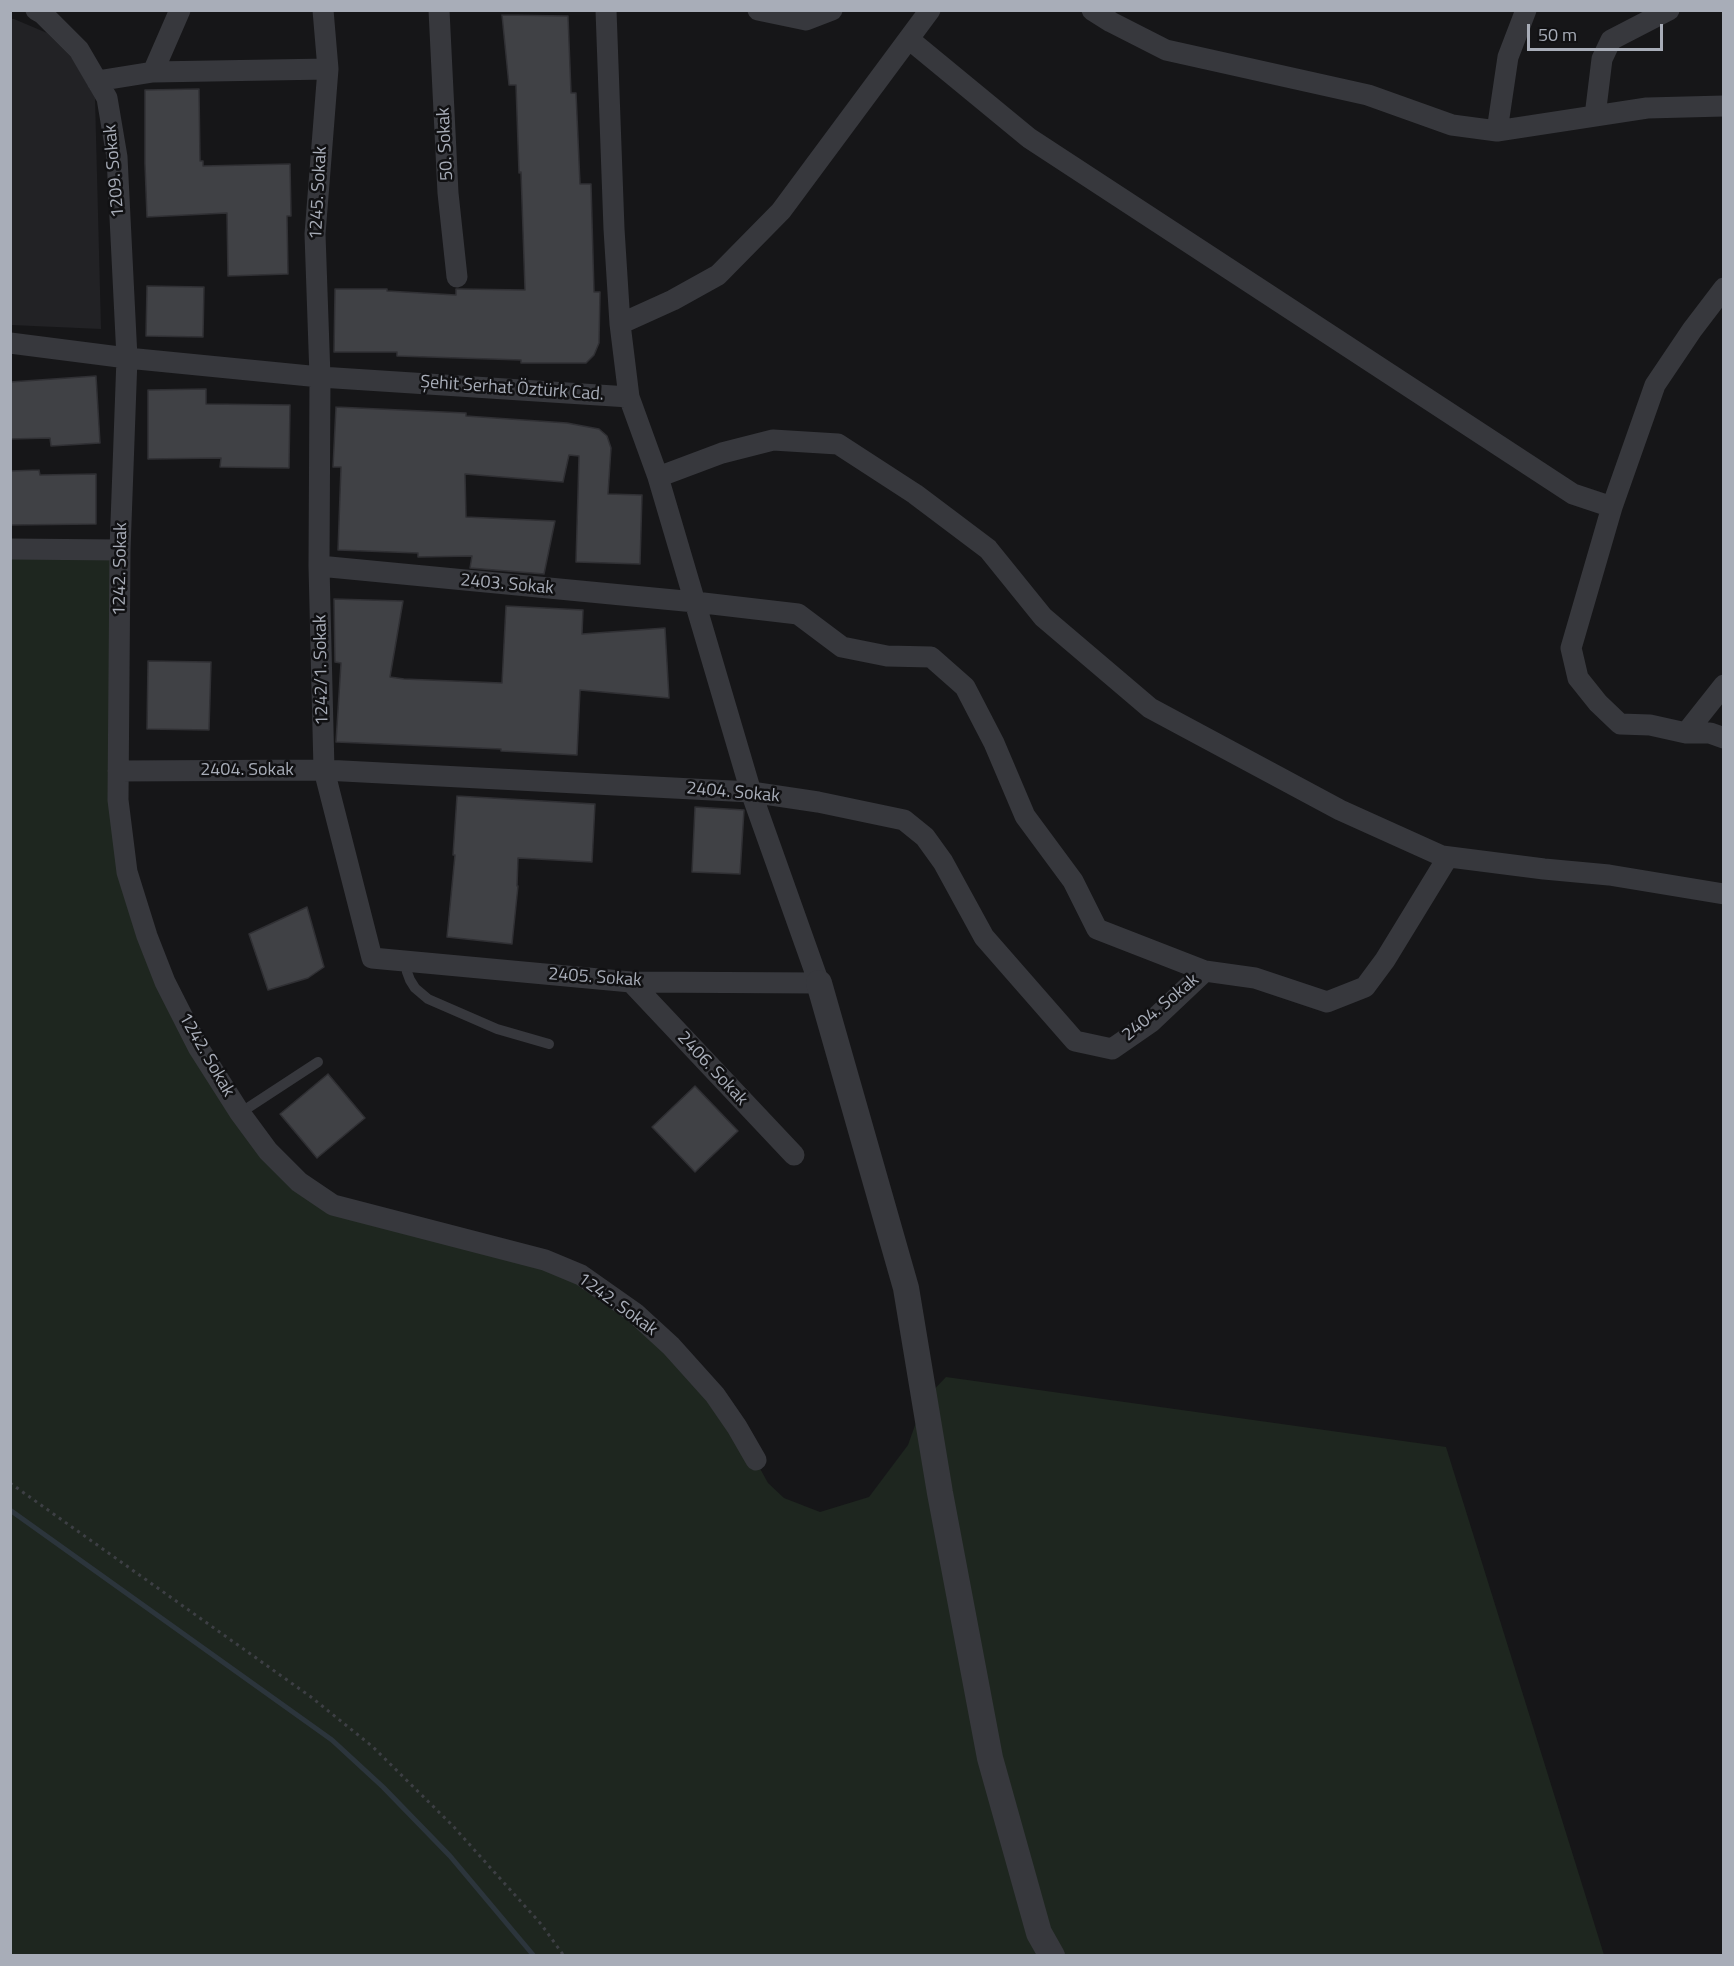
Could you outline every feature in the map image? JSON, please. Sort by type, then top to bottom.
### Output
[{"type":"street","name":"1209. Sokak","points":[[36,10],[79,50],[107,98],[117,157],[127,358]]},
{"type":"street","points":[[153,72],[180,10]]},
{"type":"street","name":"1245. Sokak","points":[[320,377],[315,234],[328,69],[323,10]]},
{"type":"street","name":"50. Sokak","points":[[439,10],[448,193],[457,278]]},
{"type":"street","name":"Şehit Serhat Öztürk Cad.","points":[[10,343],[127,358],[320,377],[628,397],[620,324],[614,229],[606,10]]},
{"type":"street","points":[[758,10],[806,20],[832,10]]},
{"type":"street","points":[[620,324],[718,276],[781,211],[930,10]]},
{"type":"street","points":[[1092,10],[1166,50],[1368,95],[1452,124],[1497,131],[1647,108],[1724,106]]},
{"type":"street","points":[[1497,131],[1508,57],[1526,10]]},
{"type":"street","points":[[1595,116],[1602,59],[1611,40],[1669,10]]},
{"type":"street","points":[[910,40],[1039,145],[1573,494],[1612,507]]},
{"type":"street","points":[[97,81],[153,72],[328,69]]},
{"type":"street","points":[[1724,288],[1655,385],[1612,507],[1572,648],[1578,678],[1598,703],[1620,724],[1650,725],[1686,733],[1710,733],[1724,738]]},
{"type":"street","name":"1242. Sokak","points":[[127,358],[120,550],[118,800],[127,872],[147,936],[165,982],[198,1047],[268,1152],[299,1182],[333,1205],[545,1260],[581,1275],[635,1313],[671,1346],[715,1395],[756,1460]]},
{"type":"street","name":"1242/1. Sokak","points":[[320,377],[320,566],[324,770],[372,958]]},
{"type":"street","points":[[628,397],[658,477],[751,792],[819,983],[906,1288],[940,1493],[990,1758],[1039,1933],[1052,1956]]},
{"type":"street","points":[[658,477],[722,453],[773,440],[838,444],[915,494],[988,549],[1043,617],[1150,708],[1340,810],[1442,856],[1544,870],[1609,874],[1724,894]]},
{"type":"street","points":[[10,549],[120,550]]},
{"type":"street","name":"2403. Sokak","points":[[320,566],[798,614],[842,647],[887,656],[931,657],[965,687],[994,743],[1025,816],[1073,881],[1097,928],[1205,971],[1255,978],[1327,1002],[1365,987],[1385,960],[1448,857]]},
{"type":"street","points":[[1686,733],[1724,685]]},
{"type":"street","name":"2404. Sokak","points":[[118,771],[324,770],[751,792],[818,802],[904,820],[926,837],[943,862],[984,937],[1075,1041],[1112,1049],[1151,1022],[1205,971]]},
{"type":"street","name":"2405. Sokak","points":[[372,958],[631,982],[819,983]]},
{"type":"street","name":"2406. Sokak","points":[[631,982],[794,1155]]},
{"type":"lane","points":[[408,953],[406,967],[410,980],[415,988],[428,999],[497,1029],[549,1044]]},
{"type":"lane","points":[[240,1113],[318,1062]]},
{"type":"path","points":[[10,1483],[302,1690],[373,1747],[452,1825],[541,1924],[564,1956]]},
{"type":"shaded area","points":[[10,19],[47,33],[74,60],[95,98],[101,329],[11,325]]},
{"type":"shaded area","points":[[11,549],[120,550],[118,771],[147,936],[240,1113],[333,1205],[545,1260],[635,1313],[737,1427],[768,1483],[784,1498],[820,1512],[869,1497],[908,1445],[924,1400],[946,1377],[1446,1447],[1604,1955],[11,1956]]},
{"type":"building","points":[[502,15],[568,16],[571,93],[576,93],[580,184],[591,184],[594,292],[600,292],[599,343],[594,355],[586,363],[521,363],[521,360],[397,356],[397,352],[334,352],[335,289],[387,289],[387,291],[456,295],[456,289],[525,290],[516,85],[509,85]]},
{"type":"building","points":[[199,89],[200,161],[203,161],[203,166],[290,164],[291,216],[287,216],[288,274],[228,276],[227,213],[147,217],[145,90]]},
{"type":"building","points":[[147,286],[204,287],[203,337],[146,336]]},
{"type":"building","points":[[96,376],[100,443],[51,446],[50,438],[10,439],[10,382]]},
{"type":"building","points":[[206,389],[206,404],[290,405],[289,468],[220,467],[221,458],[148,459],[148,390]]},
{"type":"building","points":[[336,407],[466,413],[466,416],[567,423],[599,429],[607,436],[611,448],[608,494],[642,495],[640,564],[576,562],[579,456],[569,455],[563,482],[465,474],[466,517],[555,521],[544,574],[470,568],[472,556],[418,557],[418,553],[338,550],[341,467],[333,467]]},
{"type":"building","points":[[39,470],[40,475],[96,474],[96,524],[10,525],[10,471]]},
{"type":"building","points":[[334,599],[403,601],[390,677],[404,679],[502,683],[506,606],[583,610],[582,634],[665,628],[669,698],[580,690],[577,755],[501,751],[501,749],[336,742],[341,663],[335,662]]},
{"type":"building","points":[[148,661],[211,662],[209,730],[147,729]]},
{"type":"building","points":[[457,796],[595,804],[592,862],[518,858],[518,886],[512,944],[447,937],[455,855],[453,855]]},
{"type":"building","points":[[695,807],[744,810],[740,874],[692,872]]},
{"type":"building","points":[[307,907],[324,967],[308,978],[268,990],[249,934]]},
{"type":"building","points":[[328,1074],[365,1118],[317,1158],[280,1114]]},
{"type":"building","points":[[695,1086],[738,1131],[695,1172],[652,1127]]},
{"type":"waterway","points":[[10,1510],[332,1740],[383,1787],[450,1856],[534,1956]]}]
